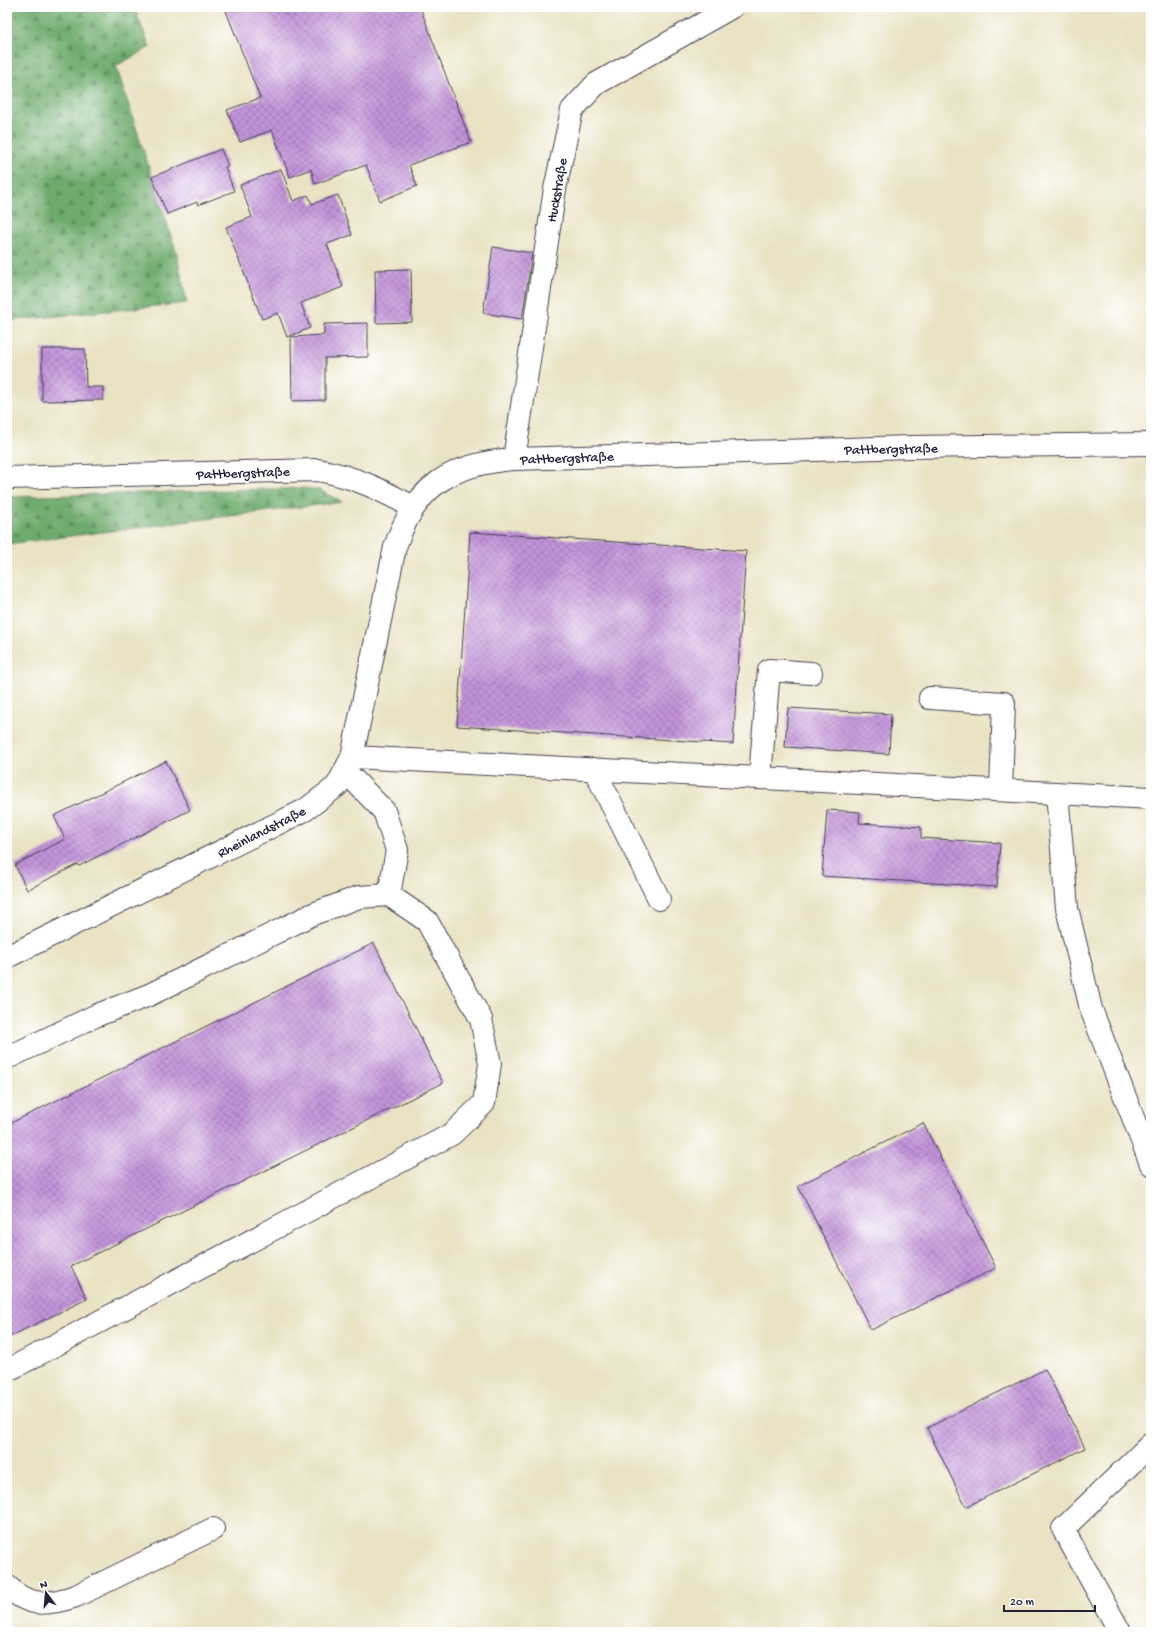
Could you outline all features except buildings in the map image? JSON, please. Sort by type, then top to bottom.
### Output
[{"type":"street","name":"Huckstraße","points":[[514,459],[555,189],[572,110],[596,84],[732,7]]},
{"type":"street","name":"Pattbergstraße","points":[[7,478],[318,470],[343,475],[370,484],[413,507],[428,490],[445,476],[466,467],[488,461],[911,447],[1151,444]]},
{"type":"street","name":"Rheinlandstraße","points":[[7,957],[305,810],[337,786],[348,764],[395,547],[402,526],[413,507]]},
{"type":"street","points":[[760,777],[769,670],[811,673]]},
{"type":"street","points":[[930,698],[1004,703],[1001,790]]},
{"type":"street","points":[[348,764],[594,769],[1151,798]]},
{"type":"street","points":[[348,764],[384,811],[397,850],[389,895]]},
{"type":"street","points":[[594,769],[659,899]]},
{"type":"street","points":[[1057,793],[1067,908],[1089,1002],[1145,1131],[1151,1164]]},
{"type":"street","points":[[7,1058],[95,1016],[149,995],[313,914],[359,897],[389,895],[427,920],[481,1019],[490,1064],[484,1103],[452,1134],[7,1370]]},
{"type":"street","points":[[1120,1632],[1063,1529],[1151,1444]]},
{"type":"street","points":[[7,1586],[15,1594],[29,1602],[53,1603],[76,1596],[213,1529]]},
{"type":"green space","points":[[7,7],[134,7],[150,47],[116,66],[176,251],[187,303],[7,321]]},
{"type":"green space","points":[[303,488],[320,490],[342,502],[7,544],[7,497]]}]
